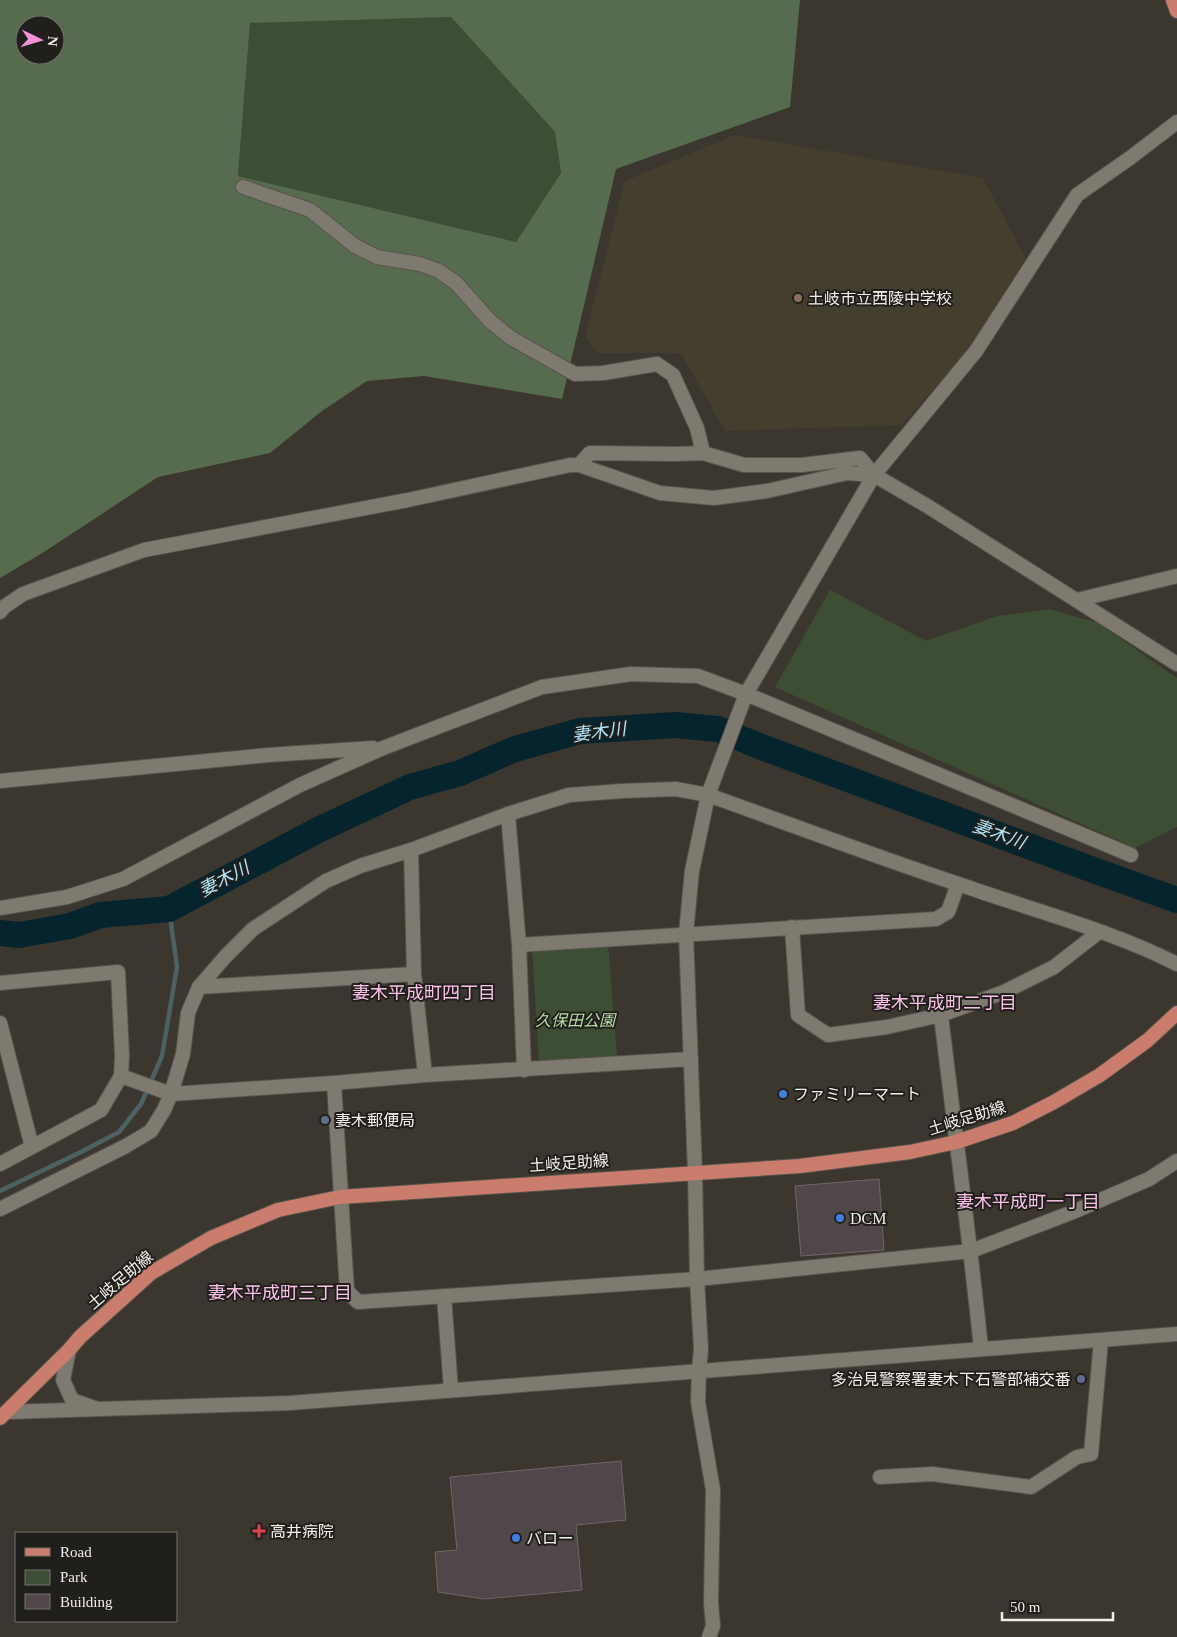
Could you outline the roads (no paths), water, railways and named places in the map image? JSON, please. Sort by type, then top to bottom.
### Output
[{"type":"main road","points":[[1173,0],[1177,11]]},
{"type":"main road","name":"土岐足助線","points":[[2,1414],[69,1350],[80,1337],[151,1273],[211,1238],[278,1210],[340,1196],[810,1165],[910,1152],[956,1142],[1013,1123],[1070,1093],[1100,1075],[1148,1040],[1177,1013]]},
{"type":"street","points":[[714,1633],[711,1603],[713,1490],[698,1402],[701,1349],[686,933],[692,871],[708,795],[746,694],[874,475],[976,351],[1077,195],[1177,122]]},
{"type":"street","points":[[243,187],[310,210],[355,246],[377,256],[420,264],[439,270],[456,283],[490,321],[511,338],[575,374],[603,373],[658,364],[673,375],[697,428],[703,453]]},
{"type":"street","points":[[579,466],[590,453],[703,453],[744,465],[802,465],[860,458],[874,475],[929,507],[1177,664]]},
{"type":"street","points":[[0,612],[23,594],[144,550],[408,500],[570,465],[579,466],[660,493],[714,498],[767,491],[847,473],[874,475]]},
{"type":"street","points":[[1077,600],[1177,576]]},
{"type":"street","points":[[0,908],[67,897],[123,879],[300,785],[473,712],[542,687],[632,674],[698,676],[746,694],[1131,855]]},
{"type":"street","points":[[0,781],[268,755],[384,748]]},
{"type":"street","points":[[0,1209],[126,1146],[151,1131],[171,1094],[183,1054],[188,1013],[200,987],[225,957],[253,929],[326,881],[360,866],[411,850],[508,814],[569,795],[622,790],[676,789],[708,795],[1099,932],[1157,954],[1177,964]]},
{"type":"street","points":[[508,814],[519,945],[524,1070]]},
{"type":"street","points":[[411,850],[414,974],[425,1074]]},
{"type":"street","points":[[519,945],[686,933],[936,919],[948,912],[958,884]]},
{"type":"street","points":[[792,927],[798,1015],[828,1035],[887,1027],[941,1015],[1004,992],[1054,968],[1099,932]]},
{"type":"street","points":[[0,983],[118,972],[122,1054],[121,1076],[101,1110],[0,1164]]},
{"type":"street","points":[[200,987],[414,974]]},
{"type":"street","points":[[941,1015],[971,1251],[981,1349]]},
{"type":"street","points":[[0,1023],[32,1147]]},
{"type":"street","points":[[121,1076],[171,1094],[334,1083],[425,1074],[524,1070],[691,1059]]},
{"type":"street","points":[[334,1083],[347,1292],[358,1302],[697,1279],[971,1251],[1074,1212],[1149,1179],[1177,1162]]},
{"type":"street","points":[[444,1296],[451,1390]]},
{"type":"street","points":[[2,1414],[290,1403],[1177,1334]]},
{"type":"street","points":[[880,1477],[932,1474],[1031,1487],[1077,1458],[1091,1454],[1101,1340]]},
{"type":"street","points":[[69,1350],[63,1380],[72,1400],[100,1409]]},
{"type":"waterway","name":"妻木川","points":[[0,933],[19,935],[70,926],[100,915],[169,909],[318,830],[410,787],[460,773],[515,749],[580,731],[675,725],[718,729],[759,746],[1177,900]]},
{"type":"waterway","points":[[0,1191],[119,1132],[141,1104],[162,1056],[177,967],[169,909]]},
{"type":"place","name":"土岐市立西陵中学校","points":[[798,298]]},
{"type":"place","name":"ファミリーマート","points":[[783,1094]]},
{"type":"place","name":"妻木郵便局","points":[[325,1120]]},
{"type":"place","name":"DCM","points":[[840,1218]]},
{"type":"place","name":"多治見警察署妻木下石警部補交番","points":[[1081,1379]]},
{"type":"place","name":"高井病院","points":[[259,1531]]},
{"type":"place","name":"バロー","points":[[516,1538]]},
{"type":"district","name":"妻木平成町四丁目","points":[[424,993]]},
{"type":"district","name":"妻木平成町二丁目","points":[[945,1003]]},
{"type":"district","name":"妻木平成町一丁目","points":[[1028,1202]]},
{"type":"district","name":"妻木平成町三丁目","points":[[280,1293]]},
{"type":"park label","name":"久保田公園","points":[[575,1020]]}]
